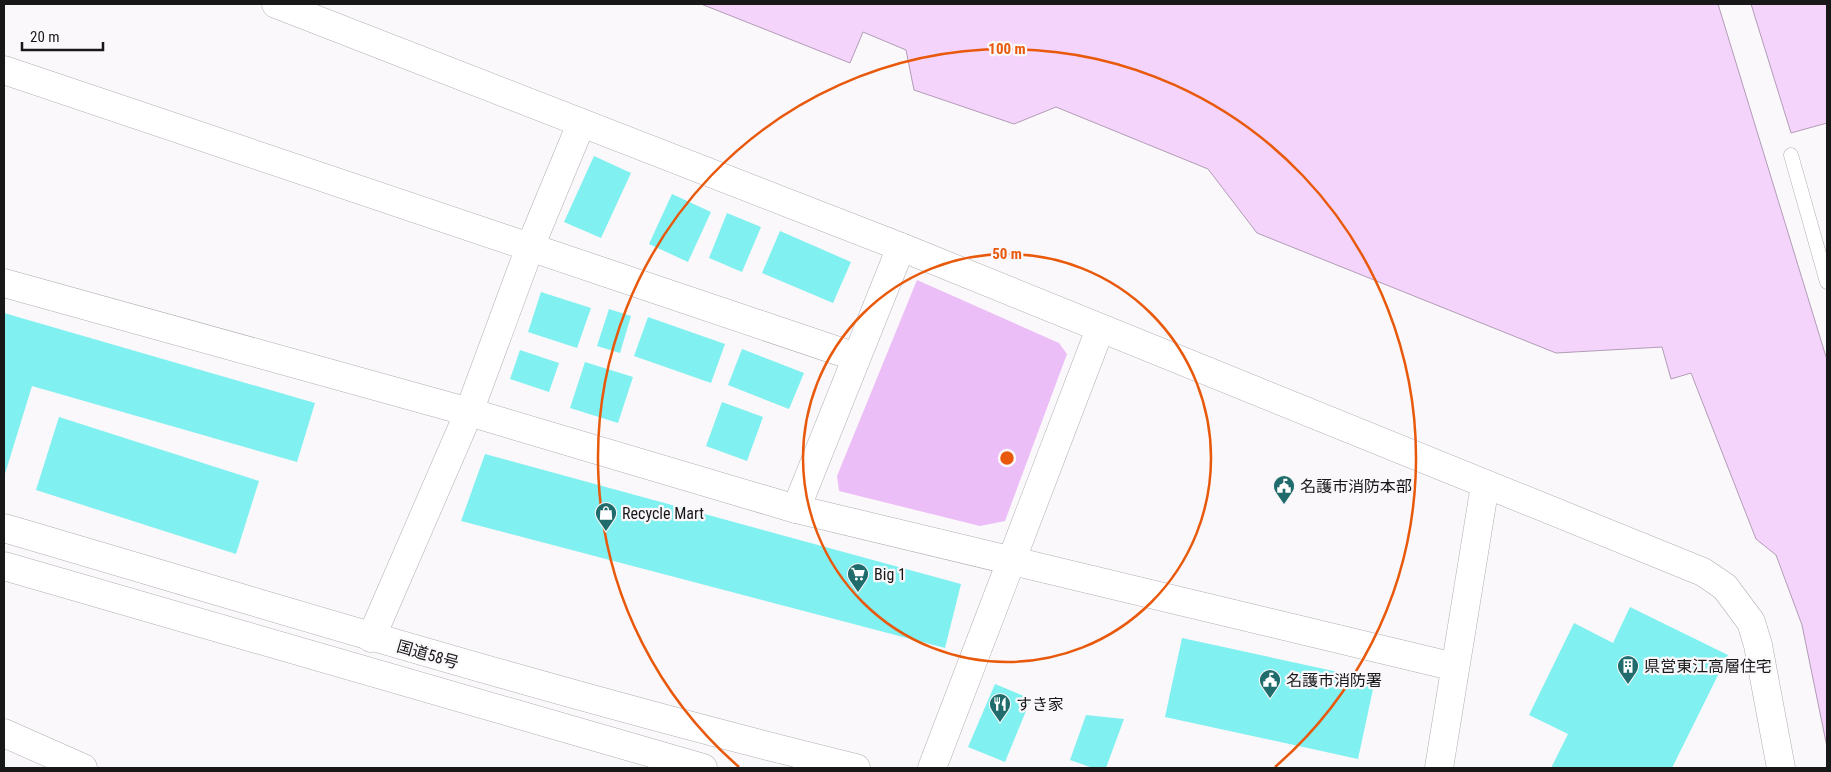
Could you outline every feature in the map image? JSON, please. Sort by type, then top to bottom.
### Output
[{"type":"main road","points":[[276,4],[901,247],[1703,572],[1725,587],[1751,622],[1758,645],[1781,768]]},
{"type":"main road","points":[[4,70],[856,357]]},
{"type":"main road","points":[[371,638],[469,412],[530,247],[581,124]]},
{"type":"main road","points":[[796,509],[901,247]]},
{"type":"main road","points":[[4,283],[469,412],[796,509],[1455,667]]},
{"type":"main road","points":[[932,768],[1100,329]]},
{"type":"main road","points":[[1439,768],[1486,485]]},
{"type":"main road","name":"国道58号","points":[[4,528],[371,638],[709,732],[856,768]]},
{"type":"main road","name":"国道58号","points":[[4,566],[703,768]]},
{"type":"main road","points":[[4,733],[84,768]]},
{"type":"lane","points":[[1791,155],[1827,282]]},
{"type":"shaded area","points":[[701,4],[1718,4],[1827,360],[1827,747],[1802,625],[1776,555],[1756,539],[1691,373],[1671,379],[1662,347],[1556,353],[1257,233],[1208,169],[1056,107],[1014,124],[914,90],[906,50],[863,32],[850,63]]},
{"type":"shaded area","points":[[1751,4],[1827,4],[1827,123],[1791,133]]},
{"type":"shaded area","points":[[917,280],[1059,343],[1067,354],[1005,521],[980,526],[839,491],[837,476]]},
{"type":"building","points":[[594,156],[631,173],[601,238],[564,222]]},
{"type":"building","points":[[672,194],[711,212],[688,262],[649,244]]},
{"type":"building","points":[[727,213],[761,227],[742,272],[709,258]]},
{"type":"building","points":[[780,231],[851,262],[833,303],[762,273]]},
{"type":"building","points":[[541,292],[591,308],[577,348],[528,332]]},
{"type":"building","points":[[609,309],[631,316],[620,353],[597,346]]},
{"type":"building","points":[[4,313],[315,403],[297,462],[32,386],[4,477]]},
{"type":"building","points":[[648,317],[725,344],[711,383],[634,356]]},
{"type":"building","points":[[742,349],[804,373],[789,409],[728,385]]},
{"type":"building","points":[[520,350],[559,363],[549,392],[510,379]]},
{"type":"building","points":[[585,362],[633,377],[618,423],[570,408]]},
{"type":"building","points":[[722,402],[763,417],[747,461],[706,446]]},
{"type":"building","points":[[59,417],[259,481],[236,554],[36,490]]},
{"type":"building","points":[[485,454],[961,584],[945,648],[461,521]]},
{"type":"building","name":"県営東江高層住宅","points":[[1630,607],[1728,655],[1672,768],[1551,768],[1568,734],[1529,715],[1574,623],[1613,643]]},
{"type":"building","name":"名護市消防署","points":[[1182,638],[1375,680],[1358,759],[1165,717]]},
{"type":"building","name":"すき家","points":[[995,684],[1031,699],[1005,762],[968,747]]},
{"type":"building","points":[[1086,715],[1124,719],[1106,768],[1093,768],[1070,760]]},
{"type":"place","name":"名護市消防本部","points":[[1284,505]]},
{"type":"place","name":"Recycle Mart","points":[[606,532]]},
{"type":"place","name":"Big 1","points":[[858,593]]},
{"type":"place","name":"県営東江高層住宅","points":[[1628,685]]},
{"type":"place","name":"名護市消防署","points":[[1270,699]]},
{"type":"place","name":"すき家","points":[[1000,723]]}]
